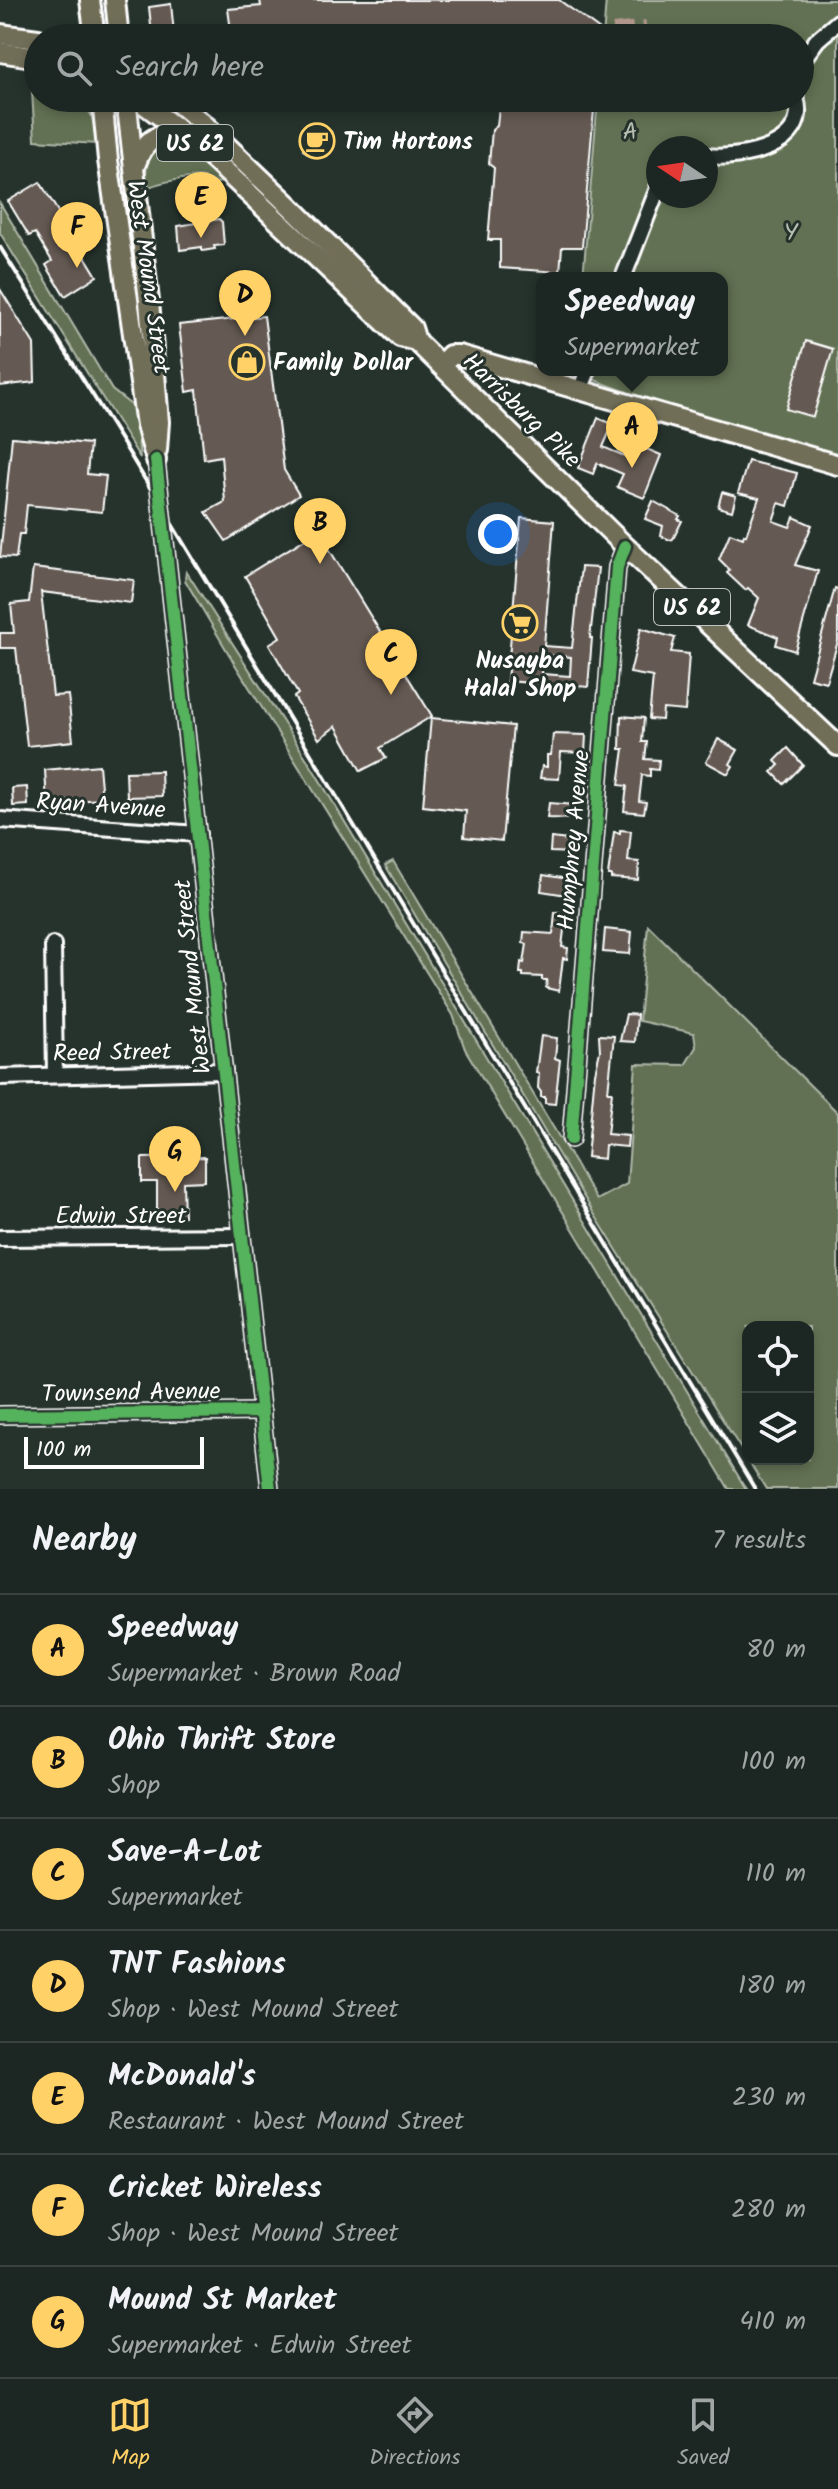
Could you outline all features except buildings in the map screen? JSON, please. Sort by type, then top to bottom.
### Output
[{"type":"main road","points":[[90,0],[93,24]]},
{"type":"main road","points":[[115,0],[118,24]]},
{"type":"main road","points":[[0,34],[24,37]]},
{"type":"main road","points":[[0,52],[24,56]]},
{"type":"main road","name":"West Mound Street","points":[[103,112],[146,425],[156,460]]},
{"type":"main road","name":"West Mound Street","points":[[128,112],[159,422],[156,460]]},
{"type":"main road","name":"Harrisburg Pike","points":[[155,112],[196,143],[400,337],[416,341]]},
{"type":"main road","name":"Harrisburg Pike","points":[[189,112],[291,207],[412,328],[416,341],[625,546],[838,746]]},
{"type":"main road","points":[[135,168],[142,148],[159,136],[178,135],[196,143]]},
{"type":"main road","points":[[441,365],[450,355],[459,355],[838,465]]},
{"type":"street","points":[[814,44],[838,22]]},
{"type":"street","points":[[718,158],[767,148],[782,141],[797,124],[798,112]]},
{"type":"street","points":[[625,272],[650,208]]},
{"type":"street","points":[[580,391],[586,376]]},
{"type":"street","name":"West Mound Street","points":[[156,460],[270,1489]]},
{"type":"street","name":"Humphrey Avenue","points":[[571,1139],[617,567],[625,546]]},
{"type":"street","name":"Ryan Avenue","points":[[0,820],[198,834]]},
{"type":"street","points":[[53,945],[55,1075]]},
{"type":"street","name":"Reed Street","points":[[0,1077],[224,1071]]},
{"type":"street","name":"Edwin Street","points":[[0,1238],[242,1236]]},
{"type":"street","name":"Townsend Avenue","points":[[0,1415],[262,1412]]},
{"type":"green space","points":[[606,0],[838,0],[838,457],[681,412],[584,376],[728,376],[728,272],[584,272],[597,112],[814,112],[814,24],[604,24]]},
{"type":"green space","points":[[33,112],[90,112],[97,144],[35,140]]},
{"type":"green space","points":[[161,143],[186,145],[222,182],[193,178],[149,187],[146,174],[148,155]]},
{"type":"green space","points":[[0,203],[112,390],[135,408],[140,458],[0,233]]},
{"type":"green space","points":[[186,571],[310,764],[746,1489],[729,1489],[465,1049],[453,1015],[185,580]]},
{"type":"green space","points":[[393,861],[597,1200],[627,1184],[636,1064],[685,1065],[696,1047],[694,1033],[639,1021],[648,925],[838,1113],[838,1489],[766,1489],[751,1465],[814,1465],[814,1321],[742,1321],[742,1451],[593,1212],[385,865]]},
{"type":"railway","points":[[0,247],[126,448],[755,1489]]},
{"type":"cycle path","points":[[156,460],[270,1489]]},
{"type":"cycle path","points":[[571,1139],[617,567],[625,546]]},
{"type":"cycle path","points":[[0,1415],[262,1412]]},
{"type":"place","name":"Tim Hortons","points":[[317,141]]},
{"type":"place","name":"McDonald's","points":[[201,238]]},
{"type":"place","name":"Cricket Wireless","points":[[77,268]]},
{"type":"place","name":"TNT Fashions","points":[[245,336]]},
{"type":"place","name":"Family Dollar","points":[[247,362]]},
{"type":"place","name":"Speedway","points":[[632,468]]},
{"type":"place","name":"Ohio Thrift Store","points":[[320,564]]},
{"type":"place","name":"Nusayba Halal Shop","points":[[520,623]]},
{"type":"place","name":"Save-A-Lot","points":[[391,695]]},
{"type":"place","name":"Mound St Market","points":[[175,1192]]},
{"type":"park label","name":"A","points":[[630,131]]},
{"type":"park label","name":"Y","points":[[791,232]]}]
